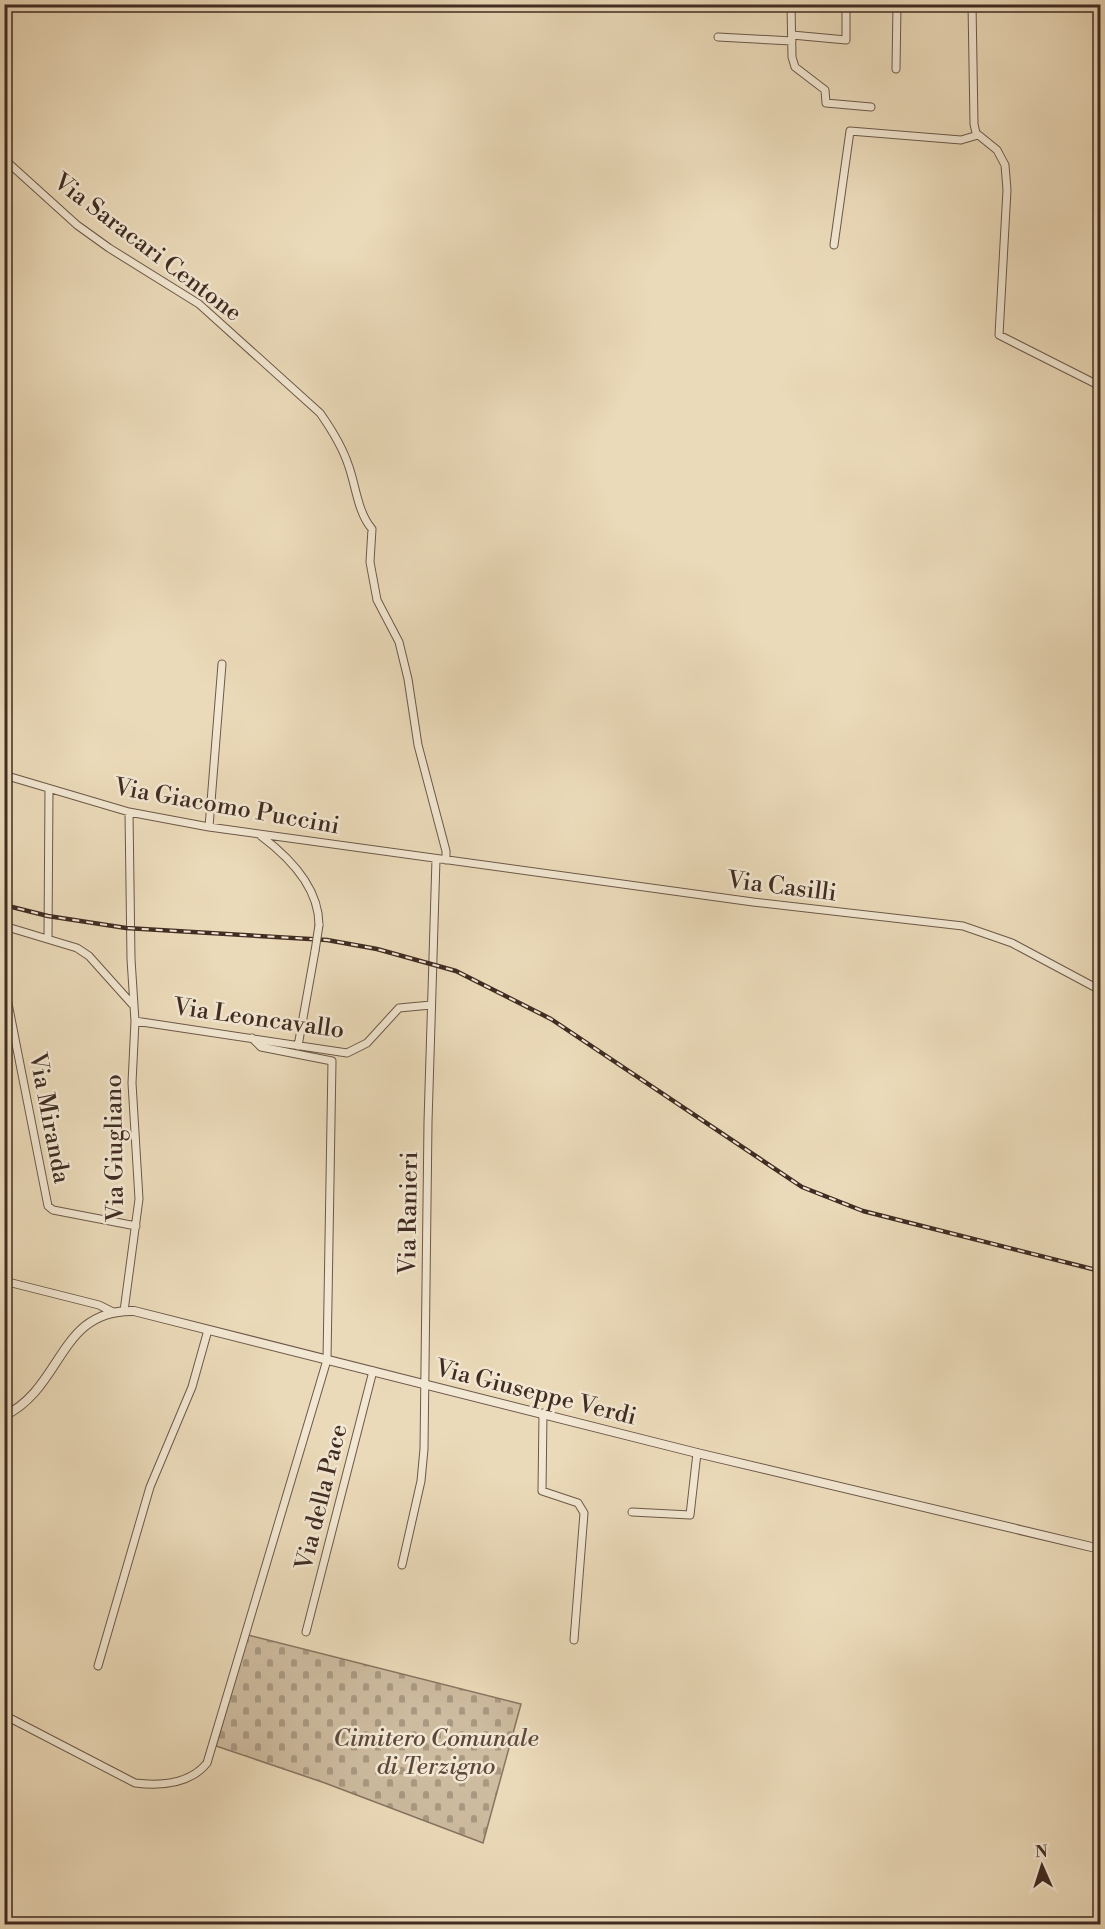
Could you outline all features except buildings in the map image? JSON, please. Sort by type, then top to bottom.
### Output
[{"type":"street","points":[[791,4],[795,67],[825,90],[826,103],[872,107]]},
{"type":"street","points":[[718,37],[846,40],[846,4]]},
{"type":"street","points":[[896,69],[897,4]]},
{"type":"street","points":[[972,4],[974,124],[978,135],[996,150],[1005,165],[1007,190],[999,335],[1101,386]]},
{"type":"street","points":[[834,245],[850,130],[961,140],[978,135]]},
{"type":"street","name":"Via Saracari Centone","points":[[4,159],[77,225],[109,249],[199,304],[320,413],[328,424],[349,465],[364,520],[372,529],[370,562],[377,600],[399,642],[408,679],[418,745],[446,850],[446,860]]},
{"type":"street","points":[[209,827],[213,751],[222,664]]},
{"type":"street","name":"Via Giacomo Puccini","points":[[4,776],[129,812],[209,827],[446,860]]},
{"type":"street","points":[[48,938],[49,789]]},
{"type":"street","name":"Via Giugliano","points":[[124,1311],[139,1199],[132,1083],[135,1021],[132,1004],[129,812]]},
{"type":"street","points":[[260,834],[309,885],[317,900],[319,925],[298,1046]]},
{"type":"street","name":"Via Ranieri","points":[[402,1565],[423,1467],[431,1005],[436,859]]},
{"type":"street","name":"Via Casilli","points":[[446,860],[753,902],[963,926],[1012,943],[1101,990]]},
{"type":"street","points":[[4,926],[68,944],[84,952],[132,1004]]},
{"type":"street","name":"Via Miranda","points":[[4,983],[48,1206],[53,1210],[136,1226]]},
{"type":"street","name":"Via Leoncavallo","points":[[135,1021],[347,1053],[359,1049],[399,1008],[431,1005]]},
{"type":"street","points":[[4,1714],[135,1784],[156,1786],[177,1781],[201,1770],[212,1749],[327,1360],[332,1061],[261,1047],[252,1038]]},
{"type":"street","points":[[4,1281],[99,1305],[112,1312]]},
{"type":"street","name":"Via Giuseppe Verdi","points":[[4,1416],[29,1400],[84,1325],[98,1316],[124,1311],[697,1453],[1101,1549]]},
{"type":"street","points":[[98,1666],[150,1487],[192,1387],[208,1330]]},
{"type":"street","name":"Via della Pace","points":[[306,1632],[372,1371]]},
{"type":"street","points":[[543,1413],[542,1491],[578,1503],[584,1513],[574,1640]]},
{"type":"street","points":[[632,1512],[690,1515],[697,1453]]},
{"type":"green space","name":"Cimitero Comunale di Terzigno","points":[[248,1635],[521,1704],[483,1843],[325,1783],[216,1746]]},
{"type":"railway","points":[[4,905],[48,916],[126,928],[327,940],[377,949],[456,971],[551,1019],[802,1187],[863,1211],[1100,1271]]}]
